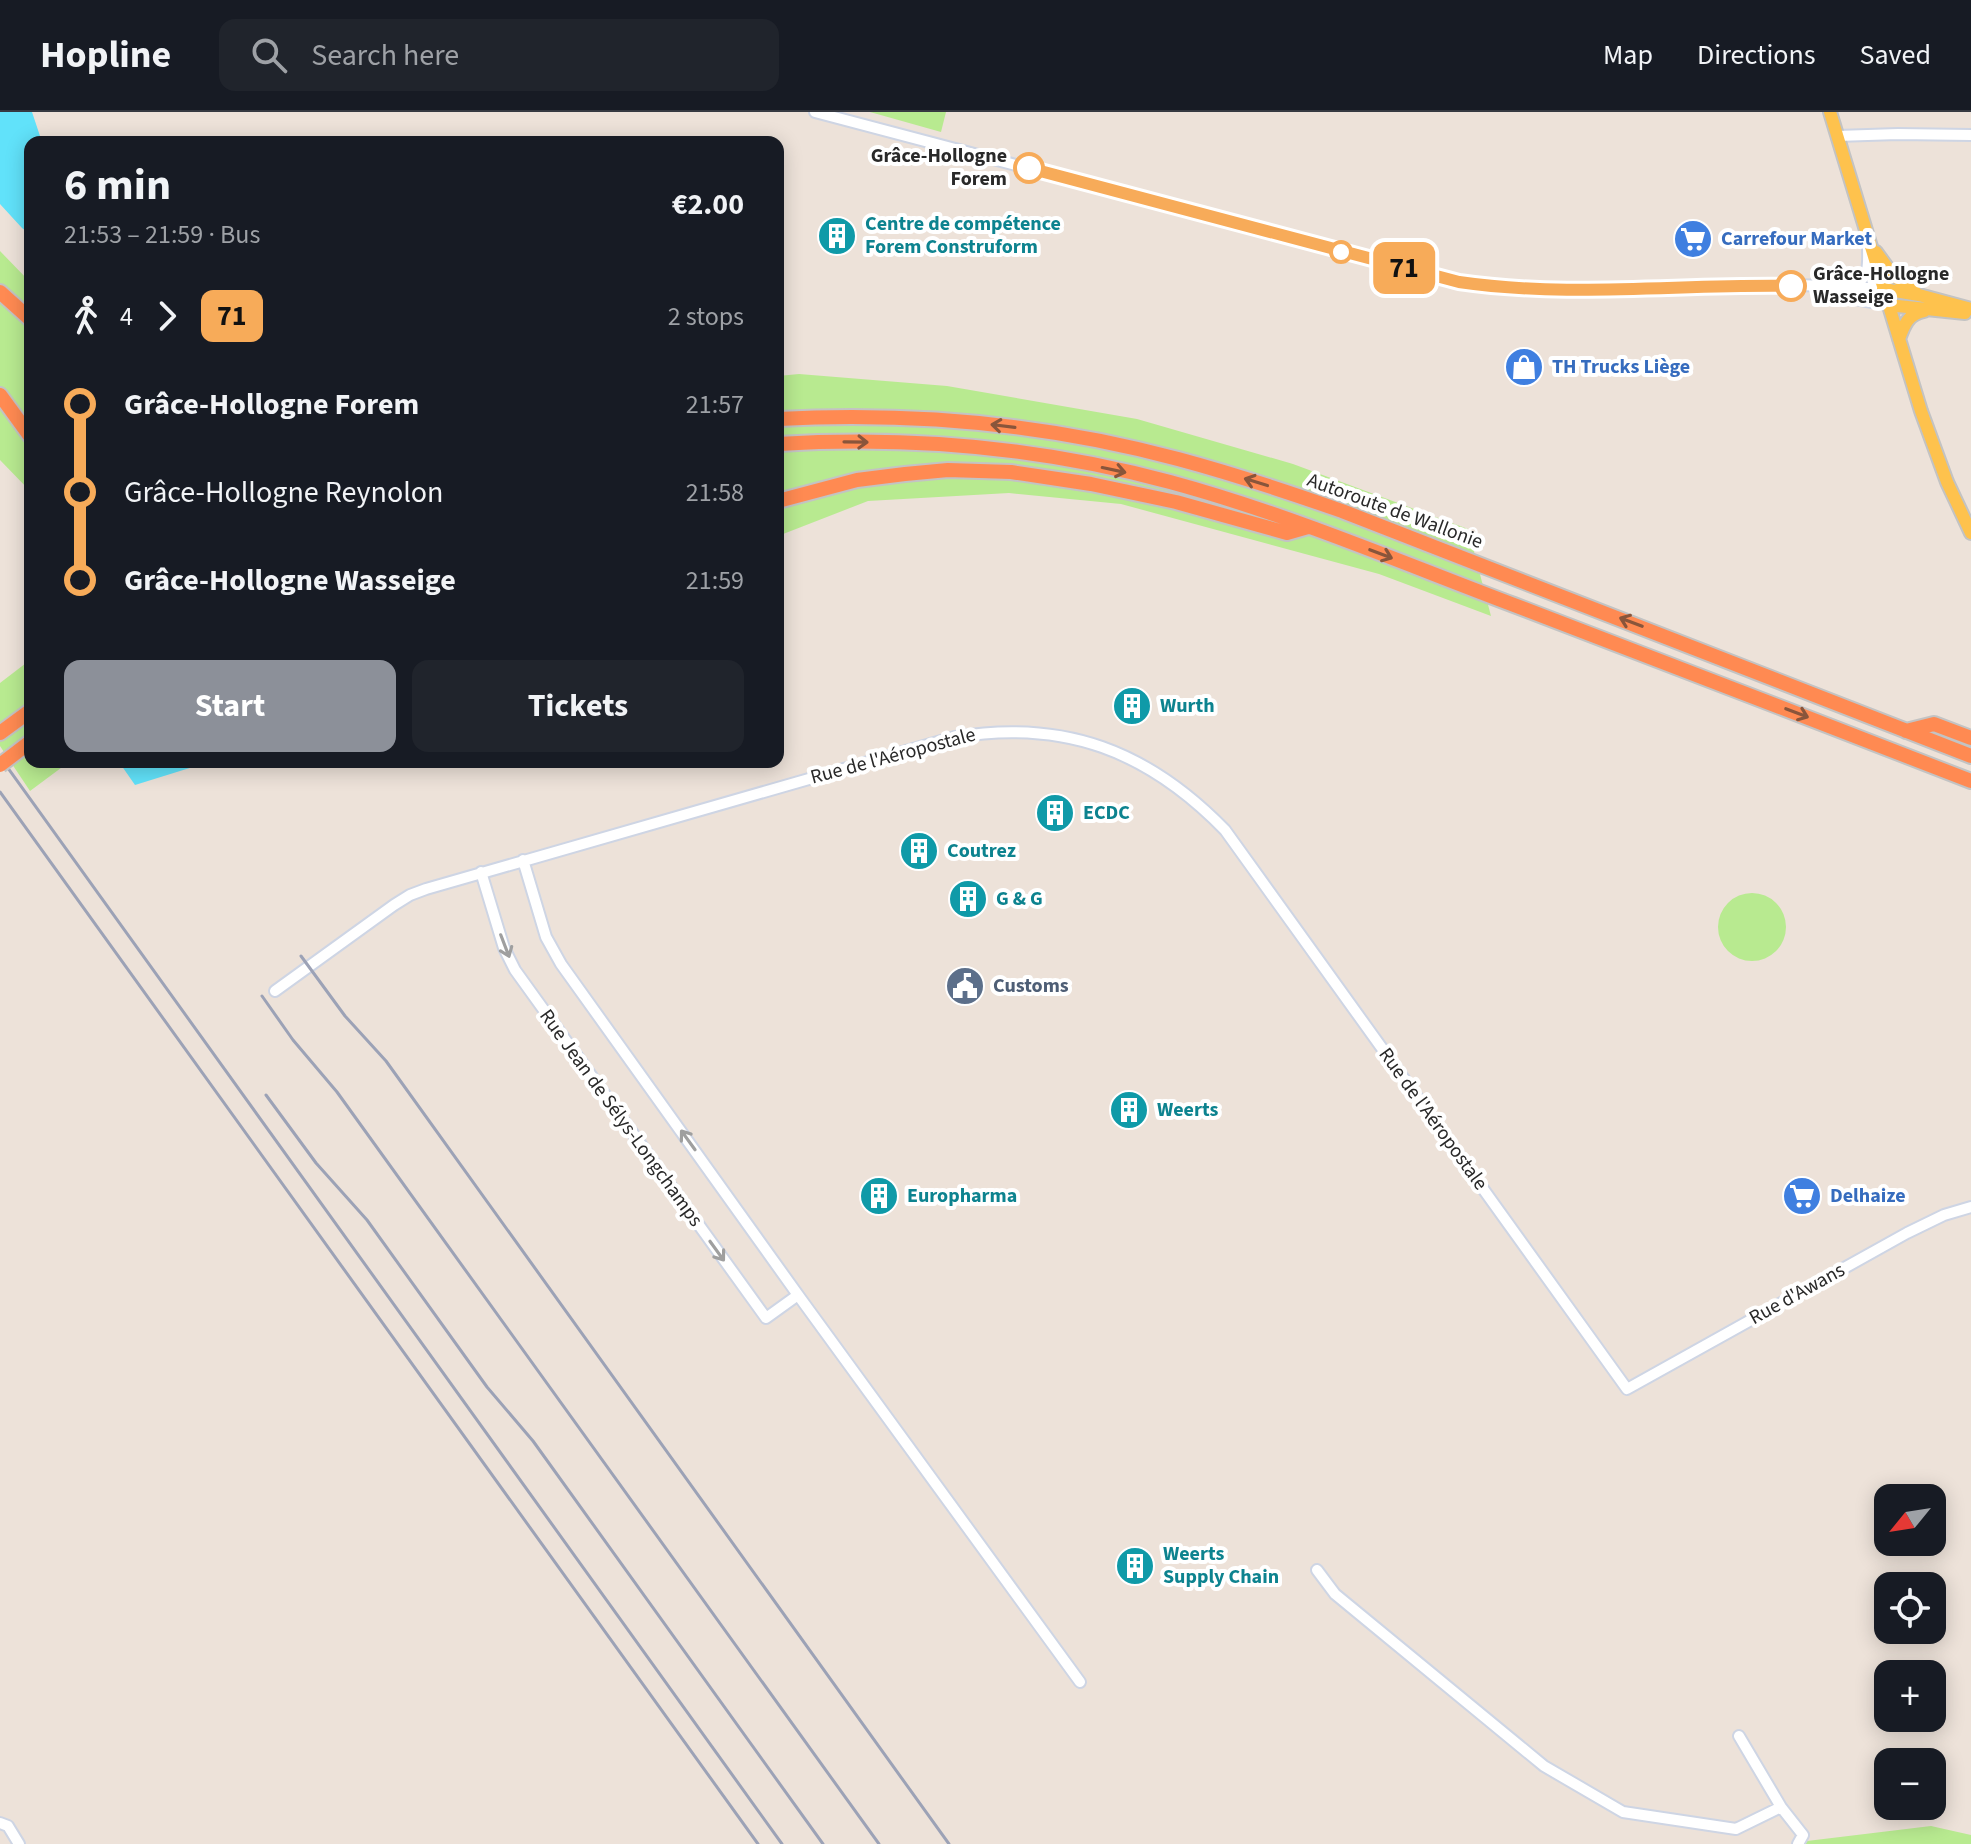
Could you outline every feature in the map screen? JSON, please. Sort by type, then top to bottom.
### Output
[{"type":"highway","points":[[0,292],[24,314]]},
{"type":"highway","points":[[0,395],[24,428]]},
{"type":"highway","name":"Autoroute de Wallonie","points":[[784,419],[881,417],[1005,426],[1061,434],[1176,458],[1342,511],[1971,756]]},
{"type":"highway","points":[[784,444],[822,441],[996,450],[1058,458],[1170,482],[1308,527],[1971,781]]},
{"type":"highway","points":[[784,499],[857,480],[905,474],[948,470],[1011,472],[1091,484],[1176,502],[1287,533],[1308,527]]},
{"type":"highway","points":[[0,733],[24,715]]},
{"type":"highway","points":[[1906,731],[1934,724],[1971,738]]},
{"type":"highway","points":[[0,765],[24,747]]},
{"type":"main road","points":[[1830,112],[1917,401],[1941,467],[1971,533]]},
{"type":"main road","points":[[1869,240],[1892,274],[1919,295]]},
{"type":"main road","points":[[1883,289],[1919,295],[1971,311]]},
{"type":"main road","points":[[1888,305],[1930,311]]},
{"type":"main road","points":[[1899,339],[1909,318],[1920,312],[1971,311]]},
{"type":"street","points":[[815,112],[1459,282],[1574,291],[1730,285],[1883,289]]},
{"type":"street","points":[[1837,136],[1971,135]]},
{"type":"street","points":[[1850,287],[1865,278],[1869,240]]},
{"type":"street","points":[[1786,286],[1888,305]]},
{"type":"street","name":"Rue de l'Aéropostale","points":[[275,991],[402,900],[481,872],[955,737],[986,732],[1025,732],[1067,737],[1097,745],[1135,760],[1172,782],[1225,830],[1627,1389]]},
{"type":"street","name":"Rue Jean de Sélys-Longchamps","points":[[523,860],[546,937],[561,964],[1080,1682]]},
{"type":"street","name":"Rue Jean de Sélys-Longchamps","points":[[481,872],[504,948],[515,970],[766,1318],[798,1295]]},
{"type":"street","name":"Rue d'Awans","points":[[1627,1389],[1907,1233],[1944,1215],[1971,1207]]},
{"type":"street","points":[[1317,1570],[1335,1594],[1544,1766],[1623,1812],[1736,1829],[1781,1807]]},
{"type":"street","points":[[1739,1736],[1781,1807],[1803,1835],[1798,1844]]},
{"type":"street","points":[[4,1824],[19,1844]]},
{"type":"green space","points":[[870,112],[946,112],[941,132]]},
{"type":"green space","points":[[0,251],[24,276],[24,485],[0,460]]},
{"type":"green space","points":[[784,375],[947,386],[1137,419],[1293,464],[1468,529],[1491,616],[1379,574],[1121,504],[1009,493],[868,501],[784,534]]},
{"type":"green space","points":[[24,665],[24,768],[61,768],[30,791],[0,746],[0,683]]},
{"type":"green space","points":[[1745,893],[1759,893],[1771,898],[1781,908],[1786,927],[1781,946],[1771,956],[1759,961],[1745,961],[1733,956],[1723,946],[1718,934],[1718,920],[1723,908],[1733,898]]},
{"type":"green space","points":[[1931,1826],[1971,1835],[1971,1844],[1805,1844],[1807,1841]]},
{"type":"water","points":[[0,112],[32,112],[40,136],[24,136],[24,230],[0,204]]},
{"type":"water","points":[[123,768],[190,768],[135,785]]},
{"type":"railway","points":[[0,757],[782,1844]]},
{"type":"railway","points":[[0,792],[758,1844]]},
{"type":"railway","points":[[301,956],[345,1016],[386,1061],[949,1844]]},
{"type":"railway","points":[[262,996],[293,1040],[337,1092],[879,1844]]},
{"type":"railway","points":[[266,1095],[316,1163],[367,1220],[487,1387],[533,1441],[823,1844]]},
{"type":"bus line","name":"71","points":[[1029,168],[1459,282],[1574,291],[1791,286]]},
{"type":"place","name":"Grâce-Hollogne Forem","points":[[1029,168]]},
{"type":"place","name":"Centre de compétence Forem Construform","points":[[837,236]]},
{"type":"place","name":"Carrefour Market","points":[[1693,239]]},
{"type":"place","name":"Grâce-Hollogne Wasseige","points":[[1791,286]]},
{"type":"place","name":"TH Trucks Liège","points":[[1524,367]]},
{"type":"place","name":"Wurth","points":[[1132,706]]},
{"type":"place","name":"ECDC","points":[[1055,813]]},
{"type":"place","name":"Coutrez","points":[[919,851]]},
{"type":"place","name":"G & G","points":[[968,899]]},
{"type":"place","name":"Customs","points":[[965,986]]},
{"type":"place","name":"Weerts","points":[[1129,1110]]},
{"type":"place","name":"Europharma","points":[[879,1196]]},
{"type":"place","name":"Delhaize","points":[[1802,1196]]},
{"type":"place","name":"Weerts Supply Chain","points":[[1135,1566]]}]
